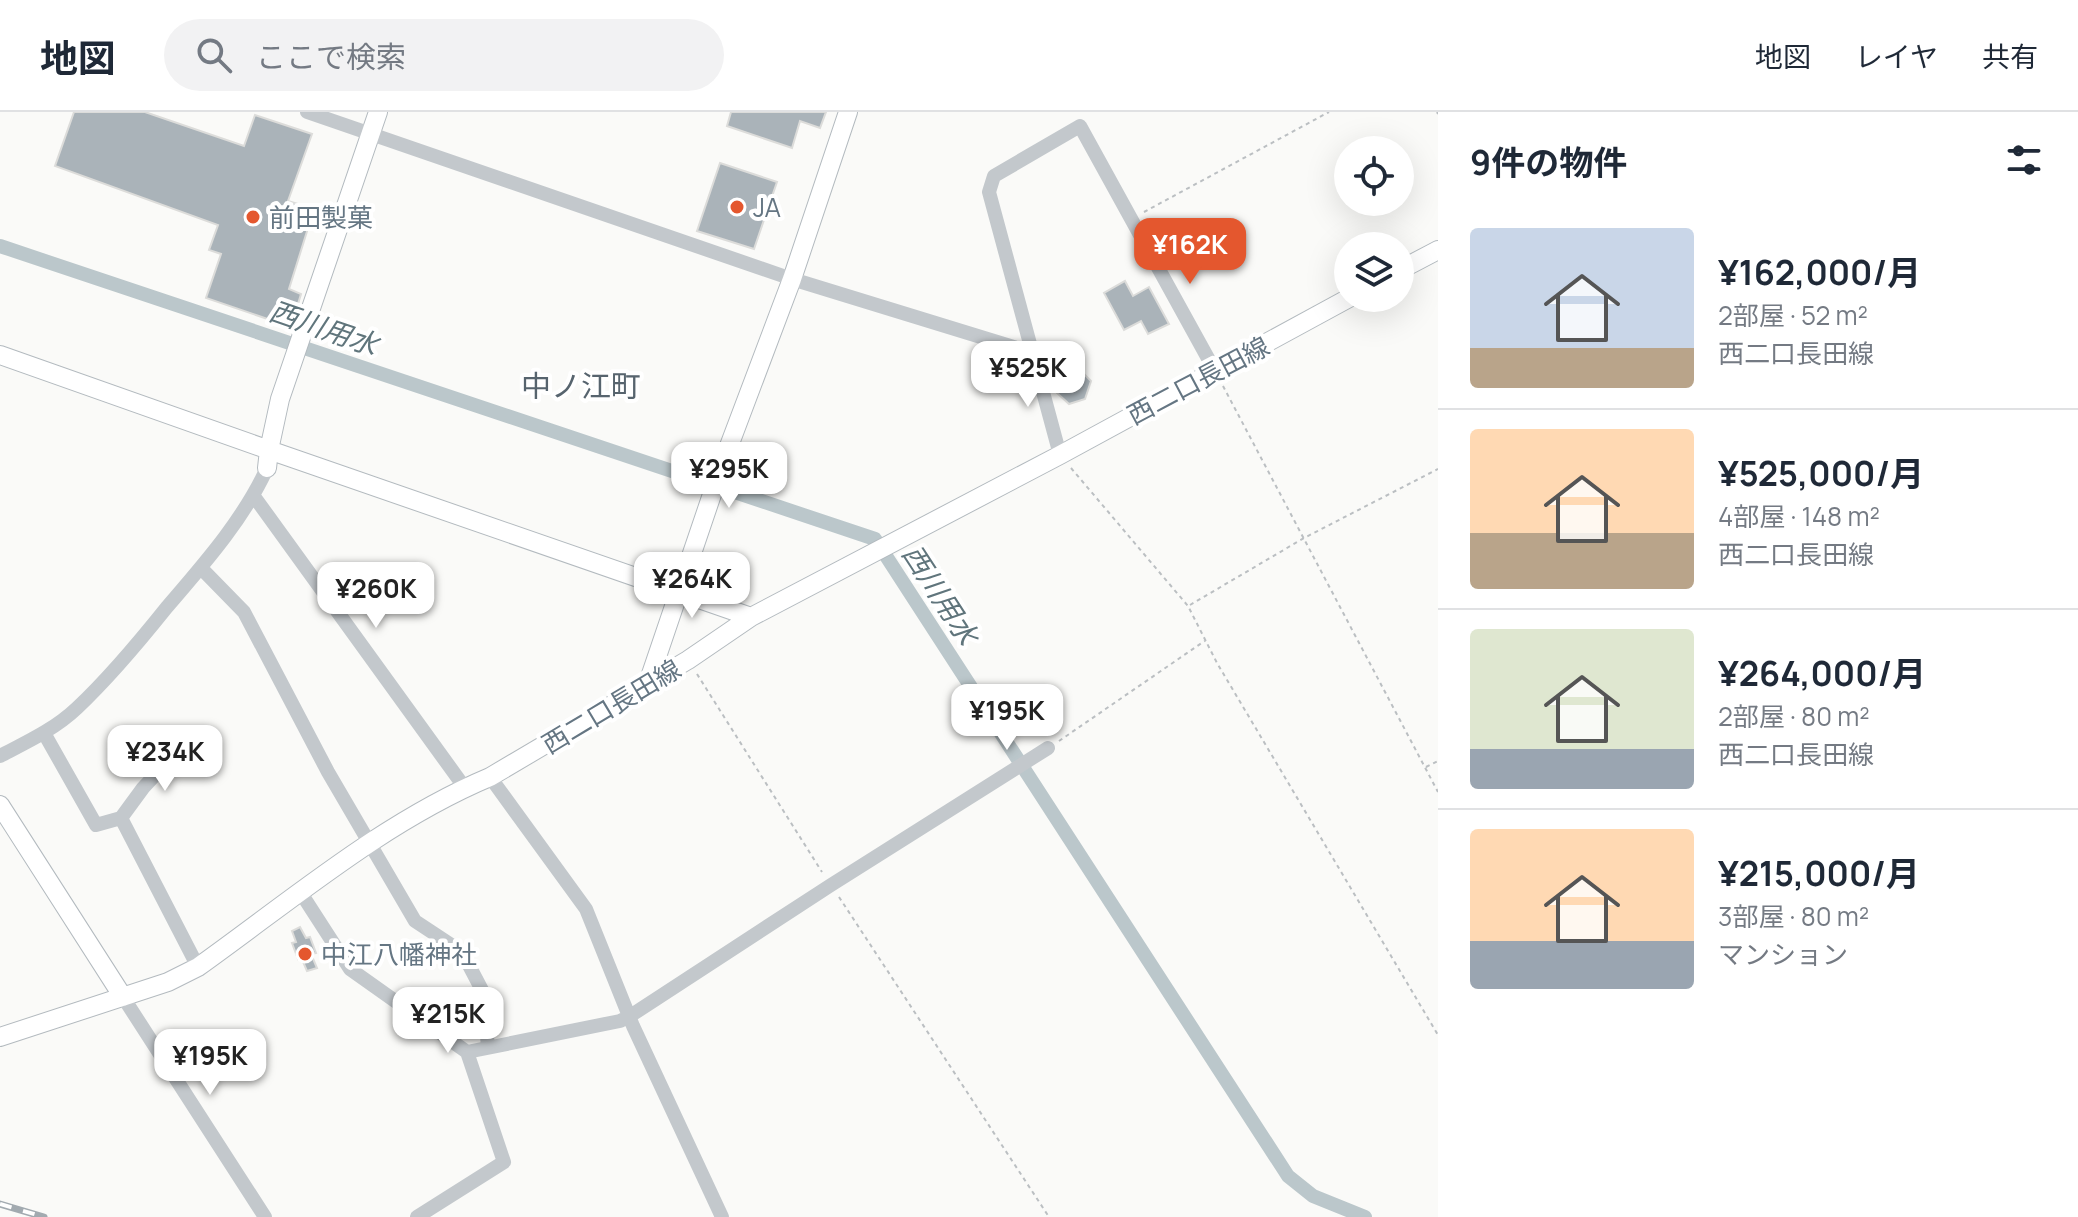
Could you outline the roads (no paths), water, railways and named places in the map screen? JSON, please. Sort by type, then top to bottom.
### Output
[{"type":"street","points":[[307,112],[792,279],[1033,353]]},
{"type":"street","points":[[0,756],[44,733],[76,709],[125,658],[201,568],[253,495],[268,459],[280,399],[378,112]]},
{"type":"street","points":[[648,683],[848,112]]},
{"type":"street","points":[[1060,455],[989,192],[994,176],[1080,126],[1215,371]]},
{"type":"street","points":[[1414,263],[1438,250]]},
{"type":"street","name":"西二口長田線","points":[[0,1037],[168,982],[198,967],[370,843],[465,788],[490,777],[688,660],[751,617],[1060,455],[1334,306]]},
{"type":"street","points":[[0,355],[268,459],[751,617]]},
{"type":"street","points":[[253,495],[465,788]]},
{"type":"street","points":[[201,568],[244,612],[328,772],[415,921],[462,952],[483,992],[488,1047]]},
{"type":"street","points":[[44,733],[96,825],[121,818],[143,788],[182,746]]},
{"type":"street","points":[[467,1052],[620,1021],[630,1016],[1048,748]]},
{"type":"street","points":[[490,777],[586,909],[633,1026],[722,1217]]},
{"type":"street","points":[[0,805],[265,1217]]},
{"type":"street","points":[[121,818],[198,967]]},
{"type":"street","points":[[301,893],[350,969],[467,1052],[504,1162],[417,1217]]},
{"type":"waterway","name":"西川用水","points":[[0,246],[875,539],[1288,1176],[1313,1196],[1365,1217]]},
{"type":"railway","points":[[0,1204],[44,1217]]},
{"type":"place","name":"JA","points":[[737,207]]},
{"type":"place","name":"前田製菓","points":[[253,217]]},
{"type":"place","name":"中江八幡神社","points":[[305,954]]},
{"type":"district","name":"中ノ江町","points":[[581,385]]}]
